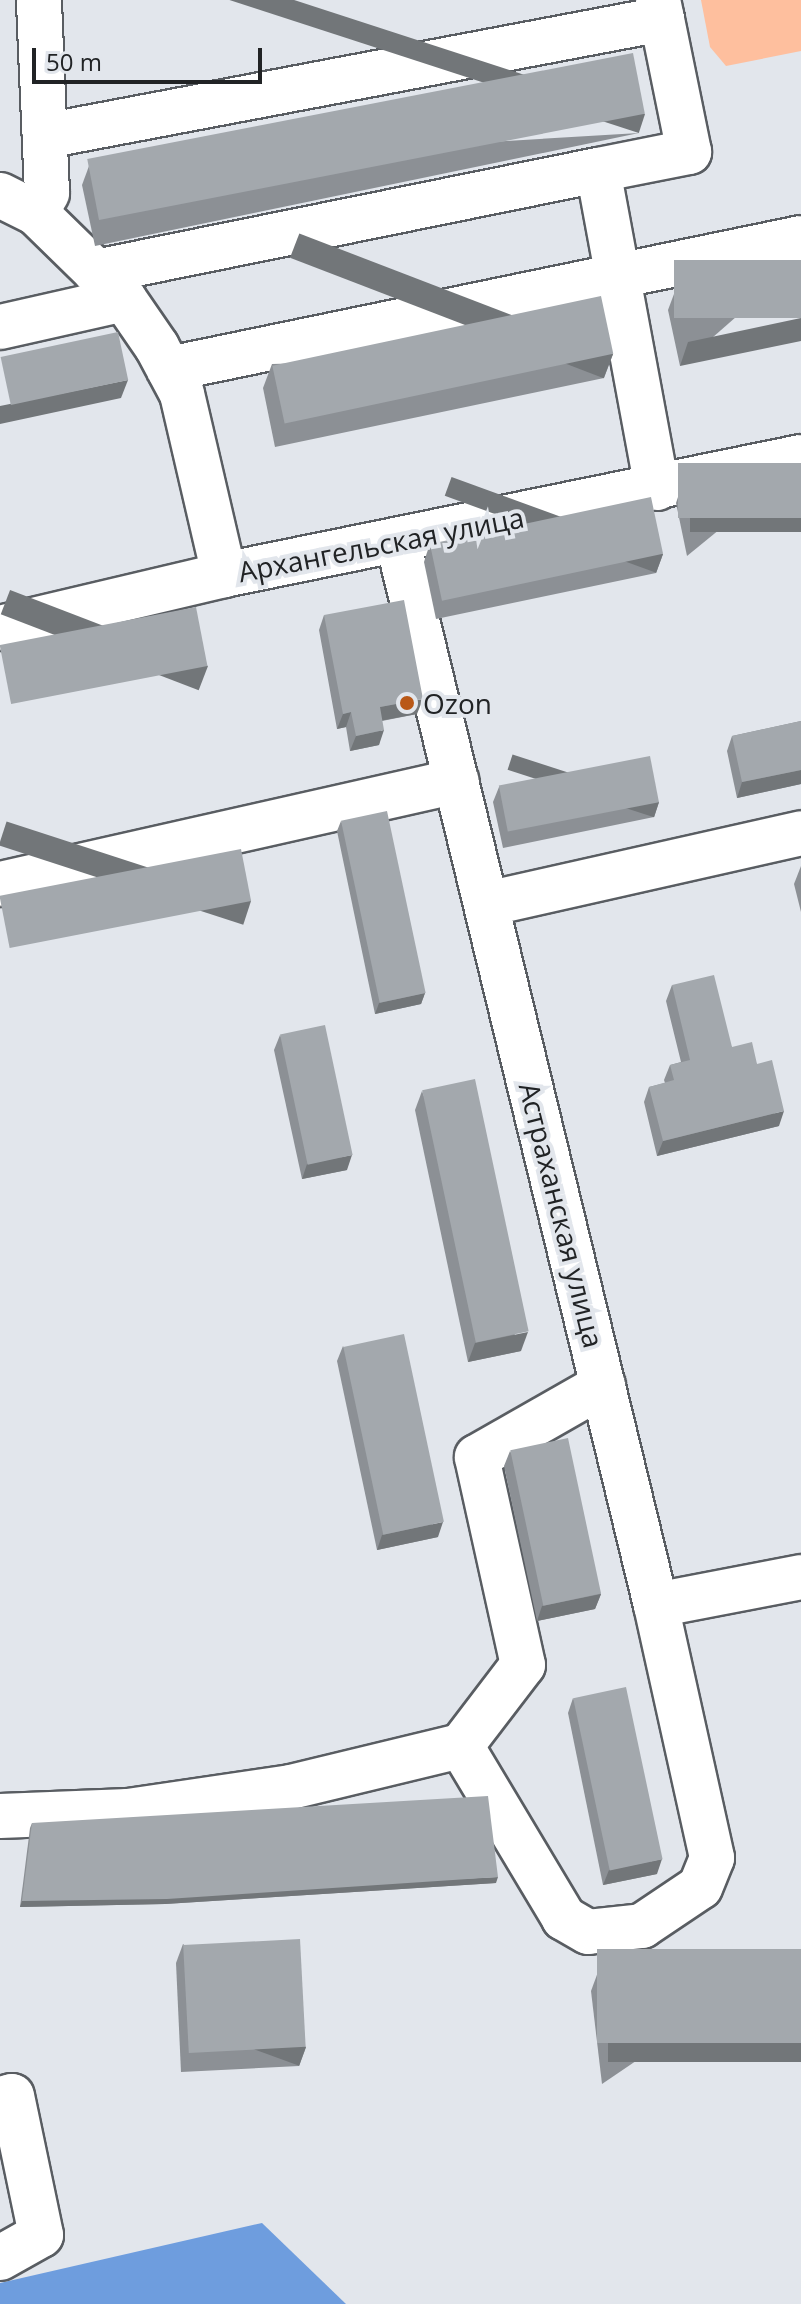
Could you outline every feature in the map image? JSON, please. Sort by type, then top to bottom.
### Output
[{"type":"street","points":[[18,204],[47,193],[39,0]]},
{"type":"street","points":[[0,327],[110,285],[598,170],[689,152],[660,10],[45,136]]},
{"type":"street","points":[[598,170],[614,277],[657,488]]},
{"type":"street","name":"Архангельская улица","points":[[18,204],[110,285],[169,369],[182,394],[200,456],[224,575],[398,542],[801,457]]},
{"type":"street","points":[[169,369],[801,238]]},
{"type":"street","name":"Астраханская улица","points":[[398,542],[656,1605],[712,1858],[700,1887],[642,1926],[588,1932],[564,1918],[461,1746]]},
{"type":"street","points":[[0,628],[224,575]]},
{"type":"street","points":[[0,884],[457,781]]},
{"type":"street","points":[[487,904],[801,833]]},
{"type":"street","points":[[0,1816],[128,1811],[291,1787],[461,1746],[523,1665],[477,1457],[603,1385]]},
{"type":"street","points":[[656,1605],[801,1577]]},
{"type":"street","points":[[0,2099],[12,2096],[41,2235],[0,2258]]},
{"type":"shaded area","points":[[701,0],[801,0],[801,51],[726,66],[710,47]]},
{"type":"water","points":[[262,2223],[346,2304],[0,2304],[0,2283]]},
{"type":"building","points":[[633,53],[645,114],[99,220],[87,159]]},
{"type":"building","points":[[674,260],[801,260],[801,318],[674,318]]},
{"type":"building","points":[[601,296],[613,354],[285,424],[272,366]]},
{"type":"building","points":[[118,332],[128,380],[11,405],[1,357]]},
{"type":"building","points":[[678,463],[801,463],[801,518],[678,518]]},
{"type":"building","points":[[651,497],[663,554],[442,601],[430,544]]},
{"type":"building","points":[[404,600],[423,699],[380,707],[384,730],[356,736],[351,712],[343,714],[324,615]]},
{"type":"building","points":[[196,607],[207,666],[11,704],[0,645]]},
{"type":"building","points":[[801,721],[801,770],[742,782],[732,736]]},
{"type":"building","points":[[650,756],[659,802],[508,832],[499,785]]},
{"type":"building","points":[[387,811],[426,993],[380,1003],[341,821]]},
{"type":"building","points":[[241,849],[251,901],[10,948],[0,896]]},
{"type":"building","points":[[714,975],[732,1047],[752,1042],[757,1064],[772,1060],[784,1111],[663,1141],[649,1087],[674,1080],[670,1065],[690,1060],[672,985]]},
{"type":"building","points":[[325,1025],[353,1155],[308,1165],[280,1035]]},
{"type":"building","points":[[475,1079],[529,1331],[476,1343],[422,1090]]},
{"type":"building","points":[[404,1334],[444,1522],[383,1535],[343,1347]]},
{"type":"building","points":[[568,1438],[601,1594],[543,1606],[510,1450]]},
{"type":"building","points":[[626,1687],[663,1859],[610,1870],[573,1698]]},
{"type":"building","points":[[488,1796],[498,1877],[167,1899],[22,1901],[32,1823]]},
{"type":"building","points":[[300,1939],[306,2047],[189,2053],[183,1945]]},
{"type":"building","points":[[597,1949],[801,1949],[801,2043],[597,2043]]},
{"type":"place","name":"Ozon","points":[[407,703]]}]
